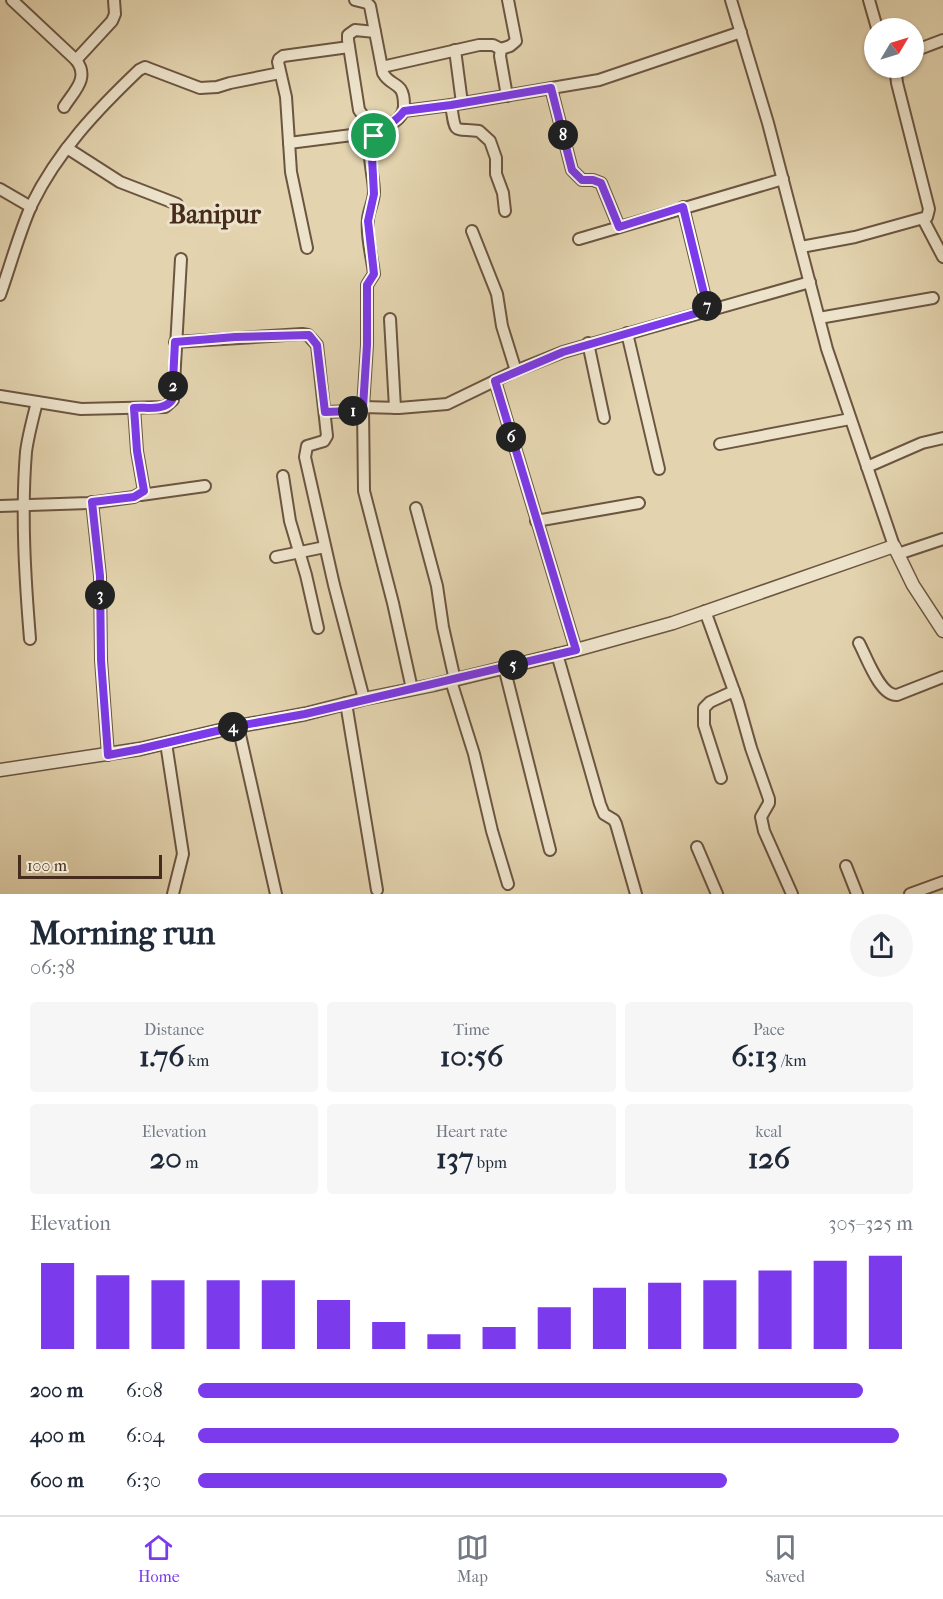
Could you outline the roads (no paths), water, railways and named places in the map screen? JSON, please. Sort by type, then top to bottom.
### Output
[{"type":"street","points":[[12,0],[76,60],[83,73],[80,83],[64,107]]},
{"type":"street","points":[[355,0],[370,6],[382,67],[386,78],[394,81],[401,88],[404,111]]},
{"type":"street","points":[[382,67],[485,45],[501,49],[510,46],[516,41],[508,0]]},
{"type":"street","points":[[731,0],[783,179],[819,318],[850,419],[896,550],[913,585],[943,632]]},
{"type":"street","points":[[869,0],[874,18]]},
{"type":"street","points":[[76,60],[112,21],[118,2]]},
{"type":"street","points":[[375,32],[355,30],[348,35],[359,110],[364,117],[374,122],[376,134],[370,144],[374,194],[368,221],[374,274],[367,285],[363,480],[366,502],[393,603],[412,689]]},
{"type":"street","points":[[289,143],[376,134],[388,128],[404,111],[507,96],[610,77],[741,32]]},
{"type":"street","points":[[924,47],[943,40]]},
{"type":"street","points":[[308,248],[293,184],[286,97],[278,63],[279,58],[349,47]]},
{"type":"street","points":[[501,49],[500,56],[507,96]]},
{"type":"street","points":[[455,50],[455,126],[462,131],[479,131],[490,141],[496,158],[496,174],[503,193],[505,211]]},
{"type":"street","points":[[0,295],[31,207],[45,180],[86,123],[139,70],[145,67],[200,88],[217,87],[280,73]]},
{"type":"street","points":[[801,247],[855,237],[927,217],[929,209],[896,78]]},
{"type":"street","points":[[551,88],[572,170],[582,180],[601,183],[619,227]]},
{"type":"street","points":[[67,148],[120,182],[177,204]]},
{"type":"street","points":[[579,239],[783,179]]},
{"type":"street","points":[[0,189],[31,207]]},
{"type":"street","points":[[683,207],[708,310]]},
{"type":"street","points":[[923,219],[943,256]]},
{"type":"street","points":[[472,231],[497,294],[502,326],[516,371]]},
{"type":"street","points":[[0,396],[81,409],[165,407],[170,404],[181,259]]},
{"type":"street","points":[[325,412],[353,411],[363,407],[394,408],[447,404],[516,371],[588,344],[810,282]]},
{"type":"street","points":[[819,318],[933,298]]},
{"type":"street","points":[[390,319],[394,408]]},
{"type":"street","points":[[627,333],[659,469]]},
{"type":"street","points":[[175,342],[235,337],[309,335],[317,345],[327,436],[324,441],[307,446],[304,451],[325,547],[364,699]]},
{"type":"street","points":[[588,344],[604,418]]},
{"type":"street","points":[[495,381],[576,650]]},
{"type":"street","points":[[30,639],[25,506],[27,450],[37,402]]},
{"type":"street","points":[[134,408],[137,451],[144,484],[144,491],[141,495]]},
{"type":"street","points":[[720,444],[850,419]]},
{"type":"street","points":[[867,467],[922,443],[943,438]]},
{"type":"street","points":[[284,476],[286,504],[318,628]]},
{"type":"street","points":[[0,506],[92,502],[205,486]]},
{"type":"street","points":[[92,502],[100,576],[101,660],[108,755]]},
{"type":"street","points":[[536,521],[639,503]]},
{"type":"street","points":[[416,508],[437,586],[453,680],[508,884]]},
{"type":"street","points":[[0,771],[108,755],[238,726],[305,714],[576,650],[673,623],[896,550],[943,539]]},
{"type":"street","points":[[276,557],[325,547]]},
{"type":"street","points":[[705,611],[769,799],[761,817],[764,831],[792,894]]},
{"type":"street","points":[[859,643],[882,688],[892,695],[907,692],[943,676]]},
{"type":"street","points":[[557,654],[600,804],[604,814],[616,824],[636,894]]},
{"type":"street","points":[[504,667],[550,850]]},
{"type":"street","points":[[721,778],[704,725],[704,708],[710,702],[734,691]]},
{"type":"street","points":[[346,703],[378,890]]},
{"type":"street","points":[[238,726],[276,894]]},
{"type":"street","points":[[166,743],[183,854],[173,894]]},
{"type":"street","points":[[697,848],[717,894]]},
{"type":"street","points":[[846,866],[856,894]]},
{"type":"street","points":[[910,894],[943,882]]},
{"type":"district","name":"Banipur","points":[[215,214]]}]
